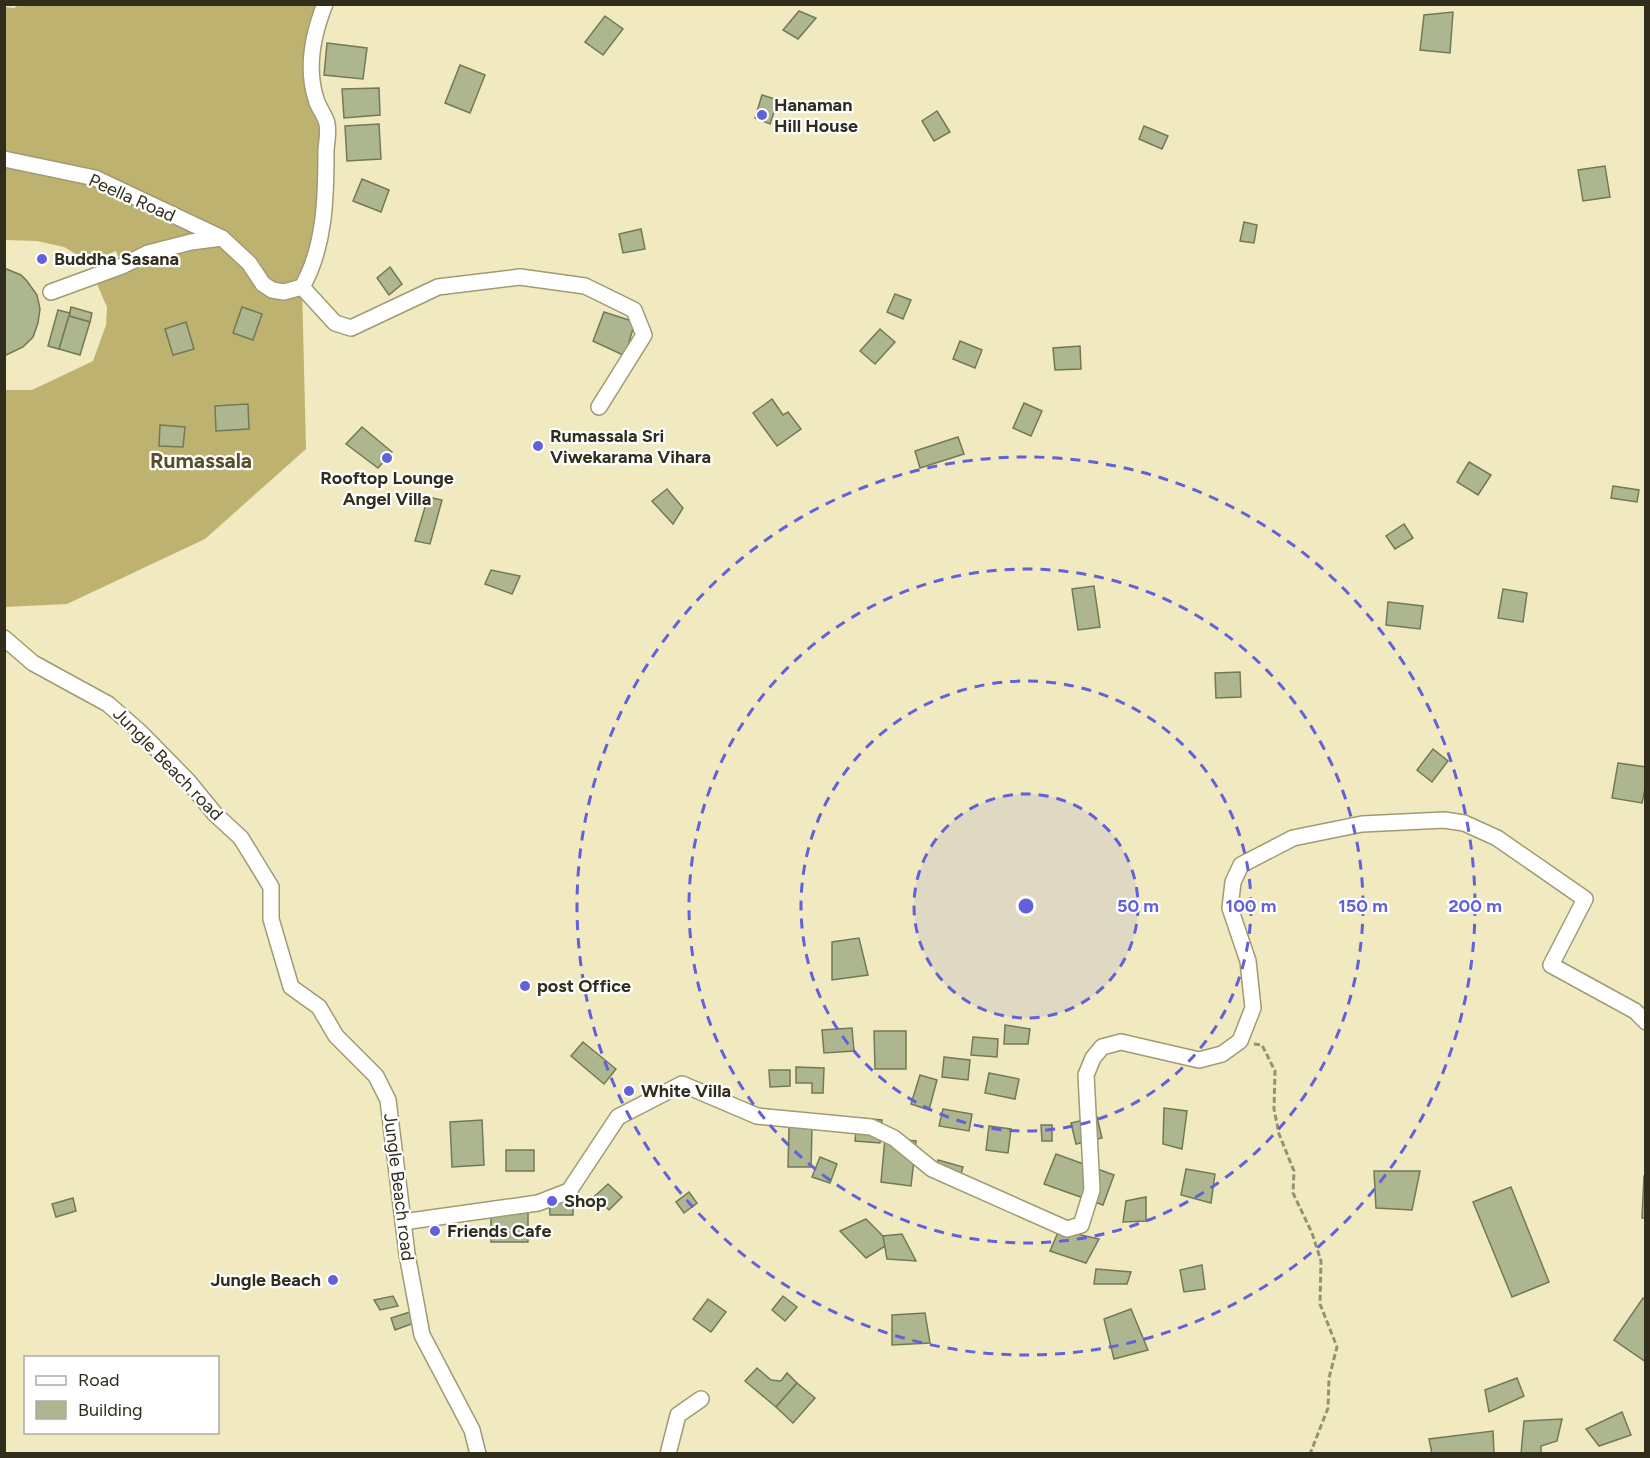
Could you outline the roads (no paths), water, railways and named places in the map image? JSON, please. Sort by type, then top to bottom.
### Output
[{"type":"street","points":[[325,4],[316,27],[312,59],[316,99],[328,124],[327,184],[323,220],[316,250],[310,273],[302,287],[335,323],[351,328],[438,287],[520,277],[585,286],[633,310],[644,335],[599,407]]},
{"type":"street","name":"Peella Road","points":[[4,159],[95,178],[222,238],[249,263],[263,284],[272,290],[284,292],[302,287]]},
{"type":"street","points":[[51,292],[113,270],[148,253],[191,242],[222,238]]},
{"type":"street","name":"Jungle Beach road","points":[[4,638],[33,663],[108,704],[141,733],[188,781],[215,814],[241,838],[271,887],[271,919],[291,987],[319,1007],[336,1036],[376,1076],[388,1100],[403,1222],[422,1335],[472,1430],[478,1454]]},
{"type":"street","points":[[403,1222],[538,1203],[569,1191],[618,1118],[682,1084],[757,1116],[871,1127],[894,1138],[932,1169],[1067,1230],[1081,1225],[1092,1190],[1086,1075],[1093,1058],[1102,1047],[1121,1042],[1199,1060],[1222,1054],[1240,1041],[1253,1008],[1248,961],[1230,908],[1233,882],[1241,865],[1293,838],[1362,825],[1444,820],[1464,822],[1497,838],[1585,899],[1551,965],[1635,1011],[1646,1022]]},
{"type":"street","points":[[668,1454],[678,1415],[701,1399]]},
{"type":"place","name":"Hanaman Hill House","points":[[762,115]]},
{"type":"place","name":"Buddha Sasana","points":[[42,259]]},
{"type":"place","name":"Rumassala Sri Viwekarama Vihara","points":[[538,446]]},
{"type":"place","name":"Rooftop Lounge Angel Villa","points":[[387,458]]},
{"type":"place","name":"post Office","points":[[525,986]]},
{"type":"place","name":"White Villa","points":[[629,1091]]},
{"type":"place","name":"Shop","points":[[552,1201]]},
{"type":"place","name":"Friends Cafe","points":[[435,1231]]},
{"type":"place","name":"Jungle Beach","points":[[333,1280]]},
{"type":"district","name":"Rumassala","points":[[201,460]]}]
